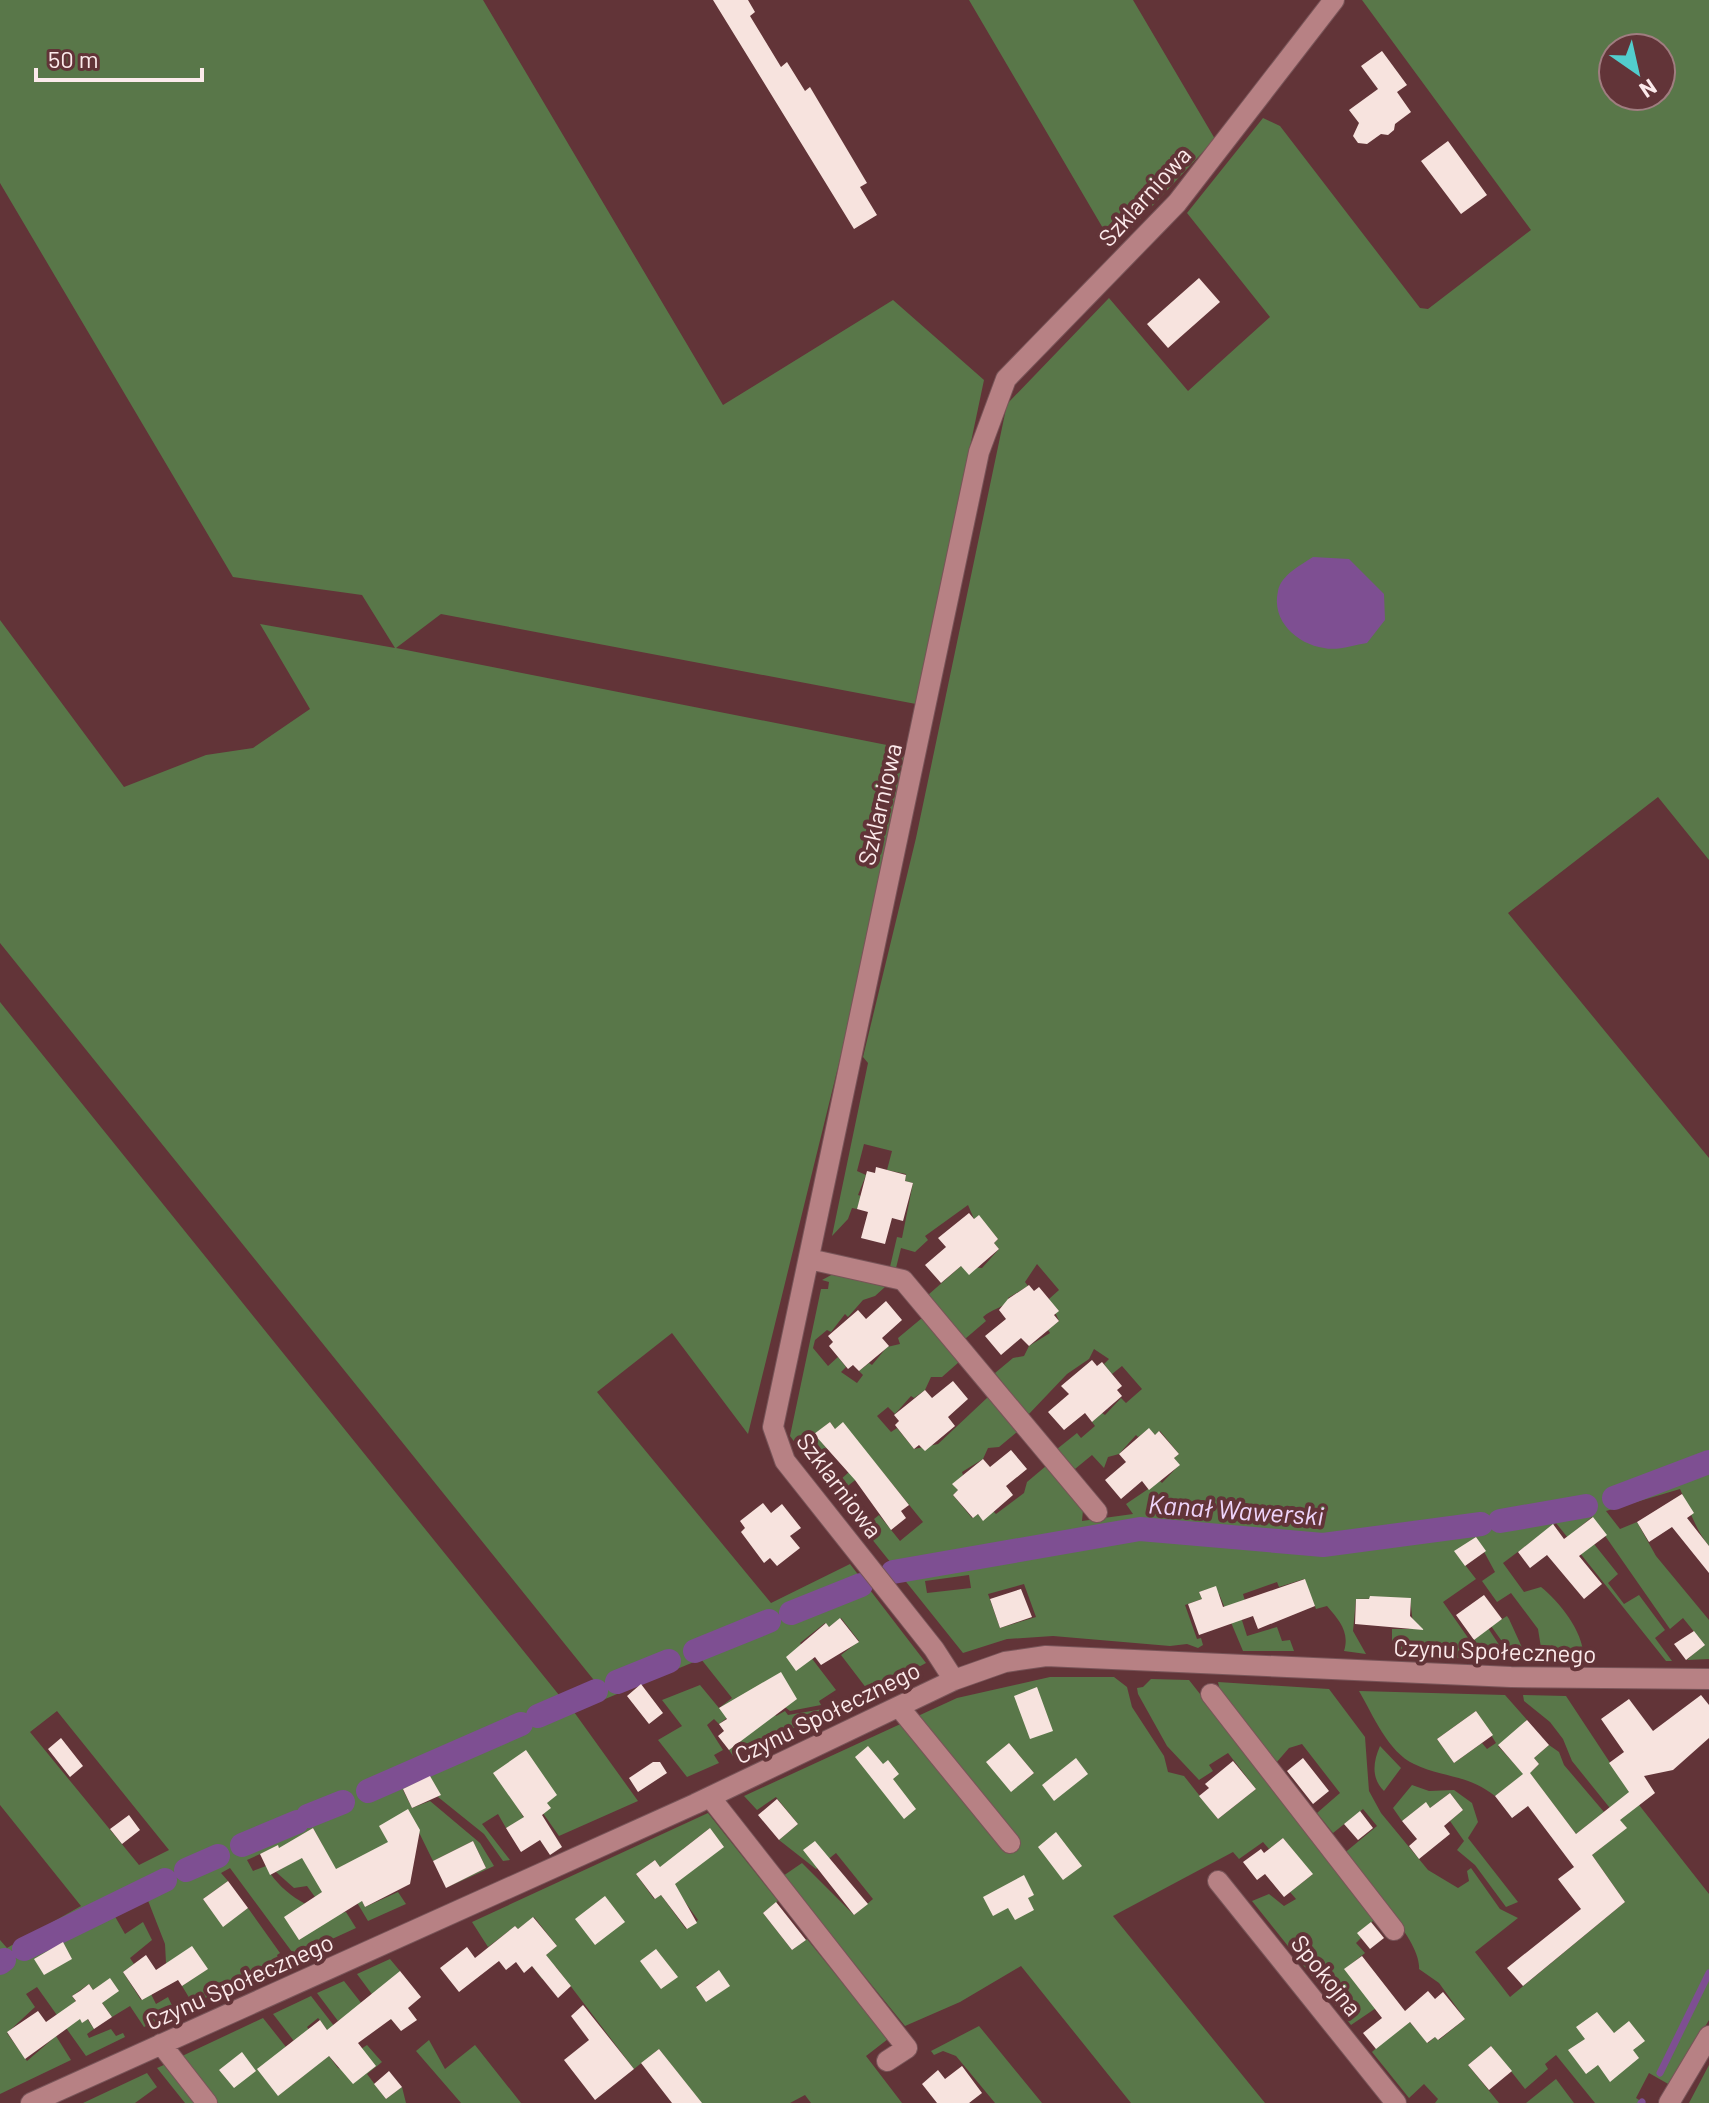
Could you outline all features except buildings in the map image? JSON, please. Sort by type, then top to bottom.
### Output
[{"type":"street","name":"Szklarniowa","points":[[954,1680],[934,1649],[785,1461],[775,1441],[773,1422],[979,452],[1006,379],[1177,203],[1334,0]]},
{"type":"street","points":[[809,1259],[903,1280],[1097,1512]]},
{"type":"street","name":"Czynu Społecznego","points":[[31,2103],[710,1797],[954,1680],[1005,1662],[1046,1656],[1511,1677],[1709,1679]]},
{"type":"street","points":[[1211,1694],[1394,1930]]},
{"type":"street","points":[[899,1707],[1010,1843]]},
{"type":"street","points":[[710,1797],[907,2048],[887,2061]]},
{"type":"street","name":"Spokojna","points":[[1218,1881],[1396,2103]]},
{"type":"street","points":[[1669,2103],[1709,2036]]},
{"type":"street","points":[[161,2044],[207,2103]]},
{"type":"green space","points":[[0,0],[483,0],[723,405],[893,300],[984,380],[916,704],[441,614],[396,648],[907,749],[851,1014],[748,1434],[672,1333],[597,1392],[771,1603],[850,1564],[926,1663],[870,1693],[841,1655],[859,1641],[841,1618],[829,1627],[825,1623],[800,1643],[836,1690],[819,1701],[821,1705],[790,1711],[758,1686],[776,1716],[785,1711],[788,1715],[823,1709],[826,1713],[733,1756],[729,1750],[753,1731],[728,1717],[719,1724],[714,1719],[707,1725],[723,1750],[714,1755],[719,1763],[687,1777],[658,1740],[682,1726],[662,1700],[700,1685],[719,1708],[732,1698],[701,1659],[574,1712],[638,1801],[559,1836],[528,1792],[513,1800],[524,1818],[506,1828],[498,1814],[482,1824],[510,1860],[503,1861],[484,1834],[438,1797],[440,1794],[430,1777],[403,1790],[412,1808],[430,1801],[480,1843],[494,1866],[446,1888],[486,1868],[473,1841],[433,1861],[408,1810],[392,1849],[344,1865],[365,1907],[398,1892],[406,1904],[368,1921],[337,1869],[331,1887],[315,1897],[307,1886],[294,1888],[276,1872],[288,1865],[278,1846],[247,1860],[253,1871],[266,1866],[279,1885],[311,1907],[335,1913],[346,1912],[356,1928],[295,1956],[230,1868],[221,1873],[228,1881],[203,1899],[223,1926],[248,1908],[280,1953],[277,1955],[280,1963],[193,2004],[182,1986],[207,1969],[166,1963],[165,1944],[147,1898],[113,1913],[125,1934],[143,1922],[152,1940],[130,1958],[134,1964],[123,1972],[141,2000],[151,1994],[156,2004],[168,1997],[175,2012],[144,2027],[130,2006],[112,2017],[89,1984],[72,1996],[94,2029],[87,2034],[89,2038],[111,2029],[116,2036],[123,2033],[125,2037],[86,2056],[37,1987],[26,1994],[35,2007],[7,2033],[27,2061],[56,2036],[71,2060],[0,2094],[0,1940],[7,1948],[81,1906],[0,1805],[0,1002],[563,1700],[597,1684],[0,943],[0,620],[124,787],[206,755],[253,748],[310,709],[260,624],[395,648],[362,595],[233,577],[0,183]],"holes":[[[57,1711],[169,1850],[139,1865],[30,1732]],[[313,1828],[323,1846],[302,1858],[284,1846]]]},
{"type":"green space","points":[[969,0],[1133,0],[1215,139],[1114,247]]},
{"type":"green space","points":[[1362,0],[1709,0],[1709,860],[1658,797],[1508,913],[1709,1158],[1709,1546],[1696,1526],[1680,1489],[1606,1511],[1620,1529],[1637,1522],[1656,1556],[1709,1620],[1709,1659],[1687,1660],[1704,1644],[1683,1618],[1670,1629],[1592,1517],[1569,1536],[1594,1544],[1618,1574],[1608,1583],[1624,1604],[1639,1595],[1665,1630],[1655,1638],[1672,1661],[1666,1661],[1556,1523],[1503,1563],[1524,1592],[1541,1587],[1564,1610],[1581,1641],[1583,1661],[1543,1660],[1538,1629],[1511,1593],[1497,1602],[1482,1581],[1495,1572],[1476,1537],[1455,1552],[1476,1579],[1443,1602],[1471,1642],[1488,1628],[1509,1660],[1392,1655],[1392,1629],[1409,1629],[1413,1624],[1410,1598],[1356,1599],[1353,1631],[1366,1654],[1344,1651],[1346,1638],[1336,1616],[1327,1606],[1316,1609],[1304,1579],[1279,1587],[1277,1582],[1243,1594],[1247,1608],[1239,1611],[1247,1636],[1277,1627],[1282,1641],[1290,1640],[1294,1651],[1243,1651],[1219,1594],[1211,1596],[1208,1589],[1199,1592],[1202,1599],[1185,1605],[1197,1639],[1201,1638],[1203,1645],[1198,1648],[1187,1644],[1170,1646],[1053,1636],[1007,1639],[963,1653],[863,1528],[879,1515],[900,1541],[923,1522],[876,1464],[836,1495],[831,1488],[849,1472],[830,1422],[815,1434],[827,1449],[810,1463],[790,1436],[821,1289],[828,1289],[829,1282],[822,1280],[835,1273],[885,1287],[875,1296],[863,1300],[848,1317],[845,1314],[831,1332],[827,1330],[815,1340],[813,1348],[828,1366],[838,1357],[846,1367],[841,1372],[857,1383],[863,1375],[859,1371],[869,1363],[872,1365],[887,1347],[900,1344],[898,1338],[922,1318],[959,1362],[942,1377],[931,1377],[925,1390],[914,1398],[911,1396],[895,1414],[888,1407],[877,1416],[891,1432],[897,1428],[914,1449],[938,1444],[988,1397],[1017,1432],[999,1447],[988,1448],[983,1459],[962,1472],[963,1475],[953,1484],[958,1490],[953,1495],[972,1518],[978,1514],[983,1520],[993,1511],[996,1514],[1024,1493],[1027,1482],[1046,1466],[1083,1510],[1082,1521],[1133,1514],[1126,1504],[1160,1481],[1162,1483],[1179,1465],[1174,1458],[1179,1454],[1160,1431],[1155,1435],[1149,1429],[1138,1437],[1136,1435],[1119,1454],[1108,1457],[1104,1468],[1092,1455],[1075,1469],[1057,1449],[1077,1433],[1081,1438],[1095,1426],[1092,1422],[1102,1413],[1105,1415],[1121,1398],[1126,1403],[1142,1389],[1122,1366],[1112,1374],[1104,1364],[1109,1359],[1094,1349],[1089,1359],[1067,1374],[1028,1415],[995,1373],[1013,1358],[1024,1356],[1029,1346],[1050,1333],[1048,1330],[1059,1321],[1049,1299],[1059,1290],[1037,1264],[1025,1282],[1028,1286],[983,1317],[986,1321],[965,1339],[928,1295],[961,1266],[982,1268],[999,1249],[994,1243],[998,1239],[979,1216],[974,1219],[968,1205],[925,1236],[928,1240],[915,1252],[901,1248],[896,1268],[890,1267],[897,1237],[902,1238],[913,1183],[905,1181],[906,1174],[887,1170],[892,1151],[864,1144],[857,1171],[866,1175],[858,1195],[861,1196],[857,1209],[852,1208],[848,1219],[832,1236],[868,1063],[863,1057],[916,838],[1007,404],[1109,298],[1188,391],[1270,317],[1187,213],[1263,118],[1280,126],[1420,308],[1428,309],[1531,230]],"holes":[[[969,1575],[971,1588],[927,1593],[925,1581]],[[1024,1584],[1036,1617],[1000,1628],[988,1594]]]},
{"type":"green space","points":[[1507,1616],[1525,1654],[1511,1654],[1491,1626]]},
{"type":"green space","points":[[1050,1677],[1114,1677],[1127,1687],[1132,1707],[1164,1756],[1168,1772],[1184,1776],[1218,1819],[1256,1789],[1228,1753],[1209,1765],[1213,1771],[1199,1780],[1167,1746],[1138,1694],[1137,1688],[1143,1687],[1151,1679],[1189,1680],[1389,1934],[1386,1936],[1373,1921],[1358,1933],[1361,1938],[1356,1943],[1365,1953],[1345,1969],[1385,2002],[1351,2025],[1252,1901],[1269,1894],[1284,1906],[1296,1899],[1290,1892],[1312,1875],[1283,1838],[1269,1849],[1263,1842],[1239,1859],[1233,1852],[1113,1916],[1265,2103],[1131,2103],[1021,1966],[960,2002],[905,2026],[783,1876],[802,1863],[854,1915],[873,1899],[836,1853],[816,1869],[779,1840],[798,1824],[776,1797],[757,1810],[744,1796],[957,1698]],"holes":[[[1009,1743],[1034,1773],[1026,1780],[1001,1750]]]},
{"type":"green space","points":[[1218,1682],[1329,1689],[1365,1737],[1369,1791],[1381,1813],[1428,1870],[1458,1888],[1469,1881],[1467,1871],[1471,1868],[1500,1909],[1518,1918],[1475,1952],[1510,1997],[1625,1902],[1592,1855],[1626,1828],[1572,1761],[1563,1739],[1550,1722],[1524,1701],[1523,1695],[1566,1696],[1632,1796],[1709,1894],[1709,2020],[1670,2085],[1649,2073],[1636,2098],[1644,2103],[1595,2103],[1556,2055],[1545,2064],[1548,2069],[1525,2089],[1491,2046],[1468,2065],[1499,2103],[1435,2103],[1438,2099],[1424,2084],[1409,2098],[1372,2052],[1407,2019],[1428,2043],[1435,2037],[1439,2040],[1465,2019],[1439,1983],[1419,1969],[1411,1942],[1401,1927],[1342,1855],[1377,1826],[1363,1809],[1333,1833],[1317,1813],[1340,1793],[1302,1744],[1289,1748],[1276,1763],[1220,1691]]},
{"type":"green space","points":[[1359,1691],[1505,1695],[1527,1720],[1498,1746],[1520,1770],[1532,1771],[1539,1764],[1534,1758],[1549,1745],[1559,1752],[1564,1765],[1604,1812],[1576,1834],[1528,1771],[1495,1796],[1465,1780],[1414,1764],[1389,1742]],"holes":[[[1476,1711],[1496,1743],[1487,1749],[1482,1743],[1454,1763],[1437,1739]]]},
{"type":"green space","points":[[1380,1746],[1401,1768],[1384,1791],[1374,1770]]},
{"type":"green space","points":[[1412,1785],[1429,1791],[1454,1790],[1472,1803],[1478,1822],[1468,1838],[1518,1902],[1506,1907],[1475,1865],[1457,1850],[1464,1841],[1450,1821],[1463,1810],[1450,1793],[1430,1808],[1425,1803],[1402,1821],[1393,1808]]},
{"type":"green space","points":[[708,1813],[778,1901],[763,1913],[792,1950],[807,1939],[888,2039],[866,2056],[902,2103],[811,2103],[805,2095],[790,2103],[701,2103],[659,2049],[634,2069],[556,1967],[542,1979],[532,1966],[557,1946],[534,1917],[518,1929],[515,1926],[488,1947],[472,1922]],"holes":[[[710,1828],[696,1867],[683,1849]],[[655,1860],[698,1920],[686,1929],[661,1895],[654,1899],[636,1874]],[[719,1971],[706,2002],[696,1986]]]},
{"type":"green space","points":[[390,1959],[400,1971],[396,2015],[391,2020],[357,1974]]},
{"type":"green space","points":[[344,1981],[362,2004],[338,2021],[317,1993]]},
{"type":"green space","points":[[311,1996],[355,2053],[367,2045],[382,2062],[367,2074],[386,2099],[402,2087],[406,2103],[217,2103],[180,2057],[263,2018],[286,2047],[292,2085],[314,2067],[273,2014]],"holes":[[[318,2018],[362,2077],[338,2068],[307,2027]]]},
{"type":"green space","points":[[979,2026],[1042,2103],[995,2103],[956,2056],[943,2051],[934,2055],[931,2051]]},
{"type":"green space","points":[[429,2040],[445,2069],[475,2045],[521,2103],[461,2103],[416,2051]]},
{"type":"green space","points":[[166,2064],[197,2103],[185,2103],[157,2068]]},
{"type":"green space","points":[[1709,2065],[1709,2103],[1689,2103]]},
{"type":"green space","points":[[147,2073],[157,2087],[135,2103],[83,2103]]},
{"type":"green space","points":[[1556,2079],[1574,2103],[1526,2103]]},
{"type":"shaded area","points":[[1313,557],[1349,559],[1384,594],[1385,620],[1367,643],[1334,649],[1314,646],[1296,636],[1282,621],[1277,602],[1280,585],[1292,571]]},
{"type":"waterway","name":"Kanał Wawerski","points":[[1614,1498],[1709,1462]]},
{"type":"waterway","name":"Kanał Wawerski","points":[[1500,1521],[1586,1506]]},
{"type":"waterway","name":"Kanał Wawerski","points":[[893,1572],[1140,1529],[1323,1545],[1481,1524]]},
{"type":"waterway","name":"Kanał Wawerski","points":[[791,1613],[861,1585]]},
{"type":"waterway","name":"Kanał Wawerski","points":[[695,1651],[769,1621]]},
{"type":"waterway","name":"Kanał Wawerski","points":[[617,1682],[669,1661]]},
{"type":"waterway","name":"Kanał Wawerski","points":[[538,1716],[596,1691]]},
{"type":"waterway","name":"Kanał Wawerski","points":[[368,1791],[521,1724]]},
{"type":"waterway","name":"Kanał Wawerski","points":[[308,1816],[343,1802]]},
{"type":"waterway","name":"Kanał Wawerski","points":[[242,1845],[297,1822]]},
{"type":"waterway","name":"Kanał Wawerski","points":[[186,1870],[218,1856]]},
{"type":"waterway","name":"Kanał Wawerski","points":[[24,1949],[165,1880]]},
{"type":"waterway","name":"Kanał Wawerski","points":[[0,1963],[4,1960]]},
{"type":"waterway","points":[[1660,2073],[1709,1973]]}]
